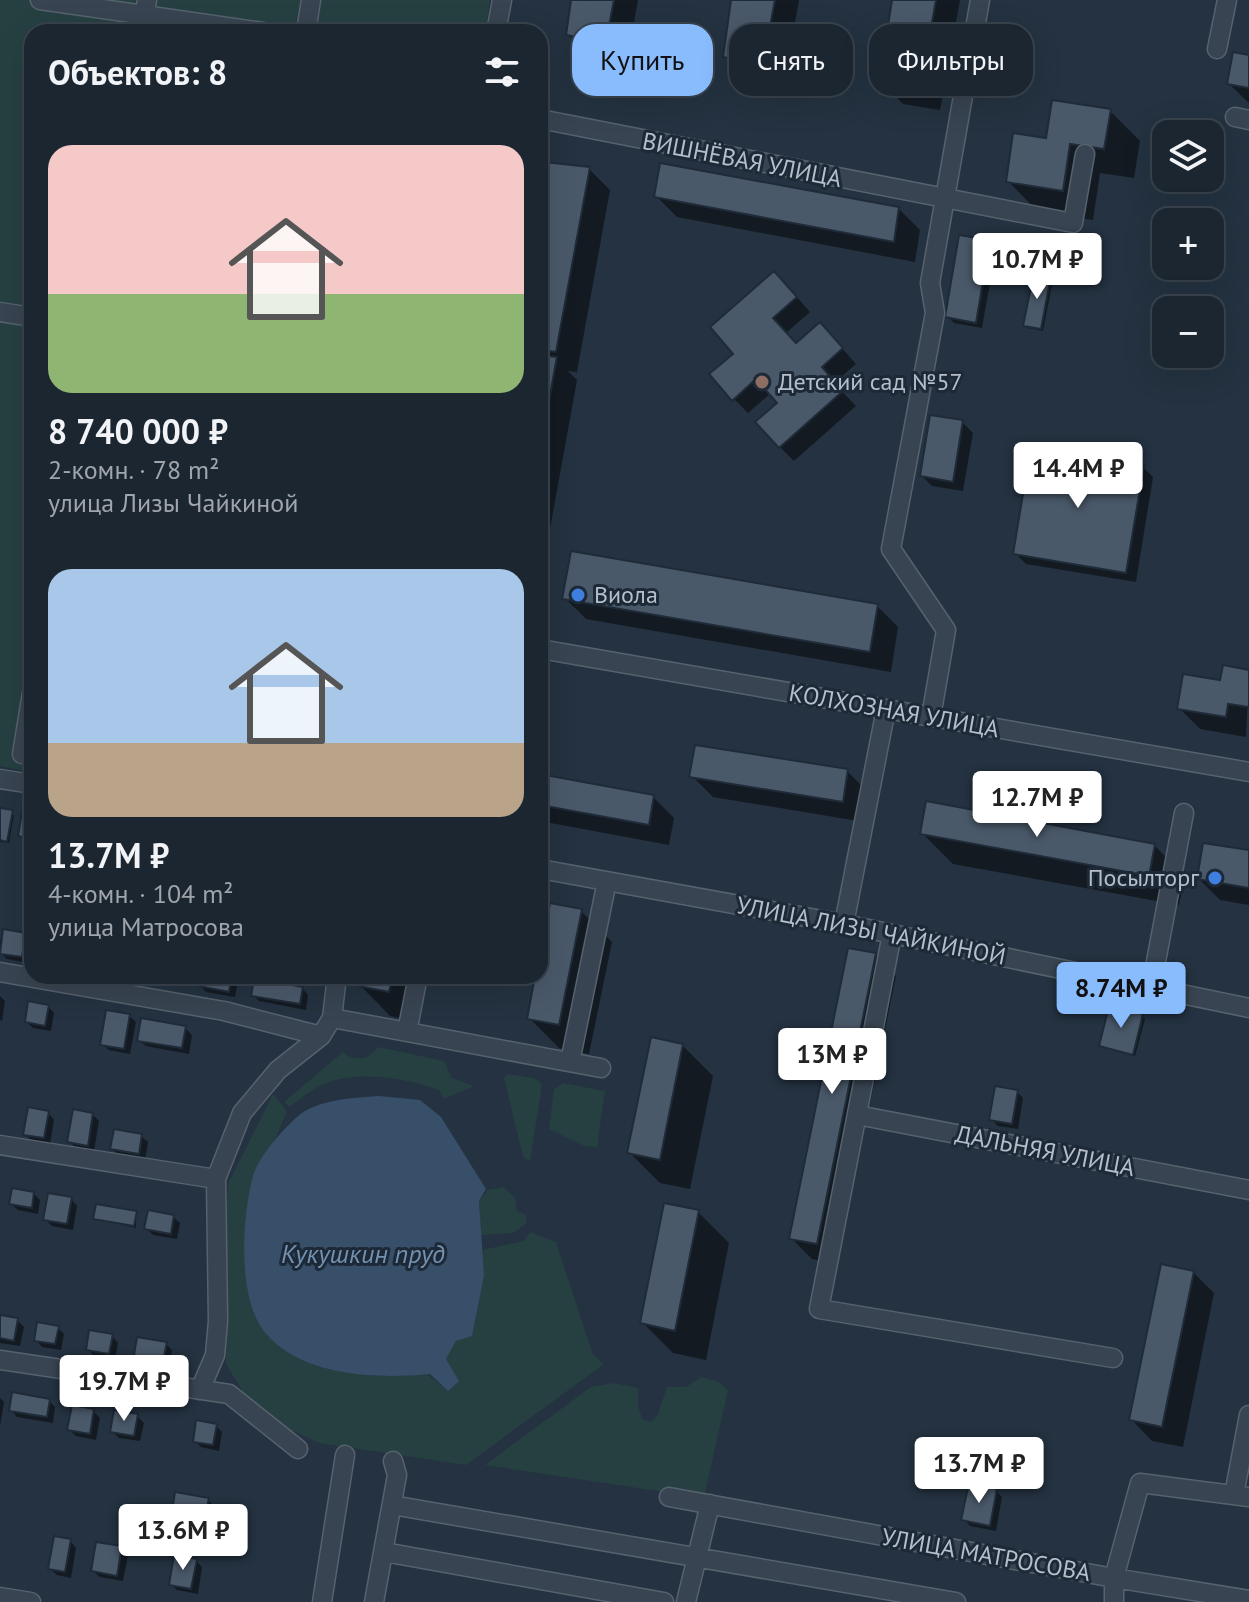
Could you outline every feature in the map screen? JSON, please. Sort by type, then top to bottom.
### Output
[{"type":"street","points":[[40,0],[204,24]]},
{"type":"street","points":[[307,24],[311,0]]},
{"type":"street","points":[[498,24],[502,0]]},
{"type":"street","points":[[931,717],[946,630],[891,549],[935,313],[930,283],[980,0]]},
{"type":"street","points":[[1217,49],[1227,0]]},
{"type":"street","name":"ВИШНЁВАЯ УЛИЦА","points":[[548,121],[1073,223],[1085,154]]},
{"type":"street","points":[[0,312],[24,316]]},
{"type":"street","name":"КОЛХОЗНАЯ УЛИЦА","points":[[548,650],[1249,772]]},
{"type":"street","points":[[844,924],[886,709]]},
{"type":"street","points":[[22,754],[24,742]]},
{"type":"street","points":[[0,779],[24,783]]},
{"type":"street","points":[[1151,988],[1184,813]]},
{"type":"street","name":"УЛИЦА ЛИЗЫ ЧАЙКИНОЙ","points":[[548,870],[844,924],[1249,1008]]},
{"type":"street","points":[[570,1062],[607,881]]},
{"type":"street","points":[[892,934],[819,1309],[1113,1358]]},
{"type":"street","points":[[0,972],[24,976]]},
{"type":"street","points":[[69,984],[224,1011],[321,1036]]},
{"type":"street","points":[[229,1394],[215,1355],[216,1179],[242,1113],[278,1070],[321,1036],[332,1018],[336,984]]},
{"type":"street","points":[[407,1032],[416,984]]},
{"type":"street","points":[[332,1018],[601,1068]]},
{"type":"street","name":"ДАЛЬНЯЯ УЛИЦА","points":[[857,1115],[1241,1188]]},
{"type":"street","points":[[0,1145],[216,1179]]},
{"type":"street","points":[[200,1390],[215,1355]]},
{"type":"street","points":[[0,1360],[229,1394],[298,1449]]},
{"type":"street","points":[[1241,1496],[1249,1415]]},
{"type":"street","points":[[322,1602],[345,1455]]},
{"type":"street","points":[[374,1602],[397,1475],[393,1461]]},
{"type":"street","name":"УЛИЦА МАТРОСОВА","points":[[669,1497],[1114,1578],[1140,1483],[1241,1496]]},
{"type":"street","points":[[686,1602],[710,1504]]},
{"type":"street","points":[[392,1505],[956,1602]]},
{"type":"street","points":[[384,1552],[664,1602]]},
{"type":"street","points":[[1114,1602],[1114,1578],[1249,1600]]},
{"type":"street","points":[[0,1597],[31,1602]]},
{"type":"green space","points":[[0,0],[490,0],[486,24],[24,24],[24,770],[0,766]]},
{"type":"green space","points":[[378,1047],[444,1061],[452,1078],[474,1086],[444,1099],[440,1091],[414,1082],[384,1077],[354,1077],[322,1085],[290,1107],[284,1102],[343,1052],[352,1058],[362,1058]]},
{"type":"green space","points":[[508,1074],[537,1079],[542,1085],[530,1161],[523,1157],[504,1078]]},
{"type":"green space","points":[[563,1083],[605,1091],[597,1147],[584,1146],[549,1129],[554,1089]]},
{"type":"green space","points":[[273,1094],[287,1111],[271,1149],[267,1336],[307,1359],[343,1372],[381,1376],[427,1374],[448,1391],[446,1359],[456,1341],[472,1336],[484,1276],[482,1250],[524,1241],[530,1232],[556,1242],[593,1355],[604,1364],[466,1465],[319,1443],[286,1428],[246,1397],[226,1364],[223,1281],[228,1184]]},
{"type":"green space","points":[[504,1187],[515,1198],[517,1211],[526,1215],[526,1224],[513,1233],[481,1235],[479,1201],[488,1190]]},
{"type":"green space","points":[[701,1377],[719,1382],[728,1390],[704,1498],[485,1465],[591,1387],[613,1383],[638,1388],[638,1407],[643,1420],[651,1422],[657,1416],[667,1387],[686,1387]]},
{"type":"water","name":"Кукушкин пруд","points":[[379,1096],[420,1100],[441,1117],[486,1189],[479,1201],[484,1276],[472,1336],[456,1341],[446,1359],[459,1381],[448,1391],[430,1374],[366,1375],[302,1360],[268,1336],[258,1321],[246,1282],[244,1236],[249,1193],[253,1176],[271,1145],[297,1117],[315,1106],[336,1100]]},
{"type":"building","points":[[571,0],[614,0],[609,24],[572,24],[572,36],[566,35]]},
{"type":"building","points":[[731,0],[775,0],[770,24],[729,24],[729,58],[723,57]]},
{"type":"building","points":[[892,0],[936,0],[932,24],[888,24]]},
{"type":"building","points":[[1233,52],[1249,55],[1249,88],[1227,84]]},
{"type":"building","points":[[1052,100],[1111,109],[1104,149],[1070,144],[1063,191],[1006,182],[1013,133],[1046,138]]},
{"type":"building","points":[[548,162],[590,167],[556,352],[548,351]]},
{"type":"building","points":[[660,163],[899,207],[894,242],[654,197]]},
{"type":"building","points":[[959,235],[990,240],[976,323],[945,317]]},
{"type":"building","points":[[774,271],[797,297],[773,318],[796,343],[820,322],[843,348],[822,367],[843,391],[779,448],[755,422],[777,403],[756,379],[732,401],[709,374],[733,354],[710,327]]},
{"type":"building","points":[[1034,272],[1051,275],[1041,329],[1023,326]]},
{"type":"building","points":[[548,356],[557,357],[548,406]]},
{"type":"building","points":[[930,415],[963,420],[953,482],[920,476]]},
{"type":"building","points":[[1031,446],[1144,465],[1126,573],[1013,554]]},
{"type":"building","points":[[571,551],[878,604],[870,652],[562,599]]},
{"type":"building","points":[[1223,665],[1249,670],[1249,707],[1228,704],[1226,717],[1177,709],[1183,674],[1220,680]]},
{"type":"building","points":[[695,745],[848,769],[843,802],[689,777]]},
{"type":"building","points":[[548,775],[654,795],[649,825],[548,806]]},
{"type":"building","points":[[926,801],[1155,844],[1149,876],[920,834]]},
{"type":"building","points":[[0,808],[13,810],[7,842],[0,840]]},
{"type":"building","points":[[22,812],[24,812],[24,837],[18,836]]},
{"type":"building","points":[[1203,843],[1249,850],[1249,888],[1197,879]]},
{"type":"building","points":[[550,903],[582,909],[559,1025],[527,1019],[534,984],[548,984]]},
{"type":"building","points":[[3,929],[24,933],[22,957],[0,954]]},
{"type":"building","points":[[848,948],[876,953],[817,1244],[789,1239]]},
{"type":"building","points":[[198,984],[230,984],[229,992]]},
{"type":"building","points":[[253,984],[303,987],[300,1004],[251,996]]},
{"type":"building","points":[[358,984],[391,984],[389,992]]},
{"type":"building","points":[[28,1001],[49,1005],[45,1026],[25,1022]]},
{"type":"building","points":[[1109,1006],[1143,1014],[1133,1055],[1099,1046]]},
{"type":"building","points":[[106,1010],[130,1014],[124,1049],[100,1045]]},
{"type":"building","points":[[141,1018],[186,1026],[182,1048],[137,1041]]},
{"type":"building","points":[[651,1037],[683,1044],[660,1160],[627,1153]]},
{"type":"building","points":[[995,1086],[1018,1090],[1012,1124],[989,1120]]},
{"type":"building","points":[[28,1107],[49,1111],[44,1138],[23,1135]]},
{"type":"building","points":[[73,1109],[93,1113],[88,1146],[67,1142]]},
{"type":"building","points":[[114,1129],[142,1134],[139,1154],[110,1149]]},
{"type":"building","points":[[12,1188],[34,1192],[32,1208],[9,1204]]},
{"type":"building","points":[[48,1193],[72,1197],[67,1224],[43,1220]]},
{"type":"building","points":[[664,1203],[699,1210],[675,1331],[640,1323]]},
{"type":"building","points":[[96,1204],[137,1211],[134,1226],[93,1219]]},
{"type":"building","points":[[148,1210],[174,1215],[171,1234],[144,1229]]},
{"type":"building","points":[[1161,1264],[1194,1271],[1162,1427],[1129,1420]]},
{"type":"building","points":[[0,1315],[18,1318],[14,1341],[0,1338]]},
{"type":"building","points":[[37,1322],[59,1326],[55,1344],[34,1341]]},
{"type":"building","points":[[89,1330],[113,1334],[109,1354],[86,1350]]},
{"type":"building","points":[[137,1337],[167,1342],[162,1366],[133,1361]]},
{"type":"building","points":[[12,1392],[50,1399],[47,1417],[9,1411]]},
{"type":"building","points":[[72,1405],[94,1409],[90,1434],[67,1430]]},
{"type":"building","points":[[114,1410],[138,1414],[134,1436],[110,1432]]},
{"type":"building","points":[[196,1420],[217,1424],[213,1445],[193,1442]]},
{"type":"building","points":[[969,1483],[997,1489],[990,1526],[961,1520]]},
{"type":"building","points":[[175,1492],[209,1498],[204,1522],[171,1517]]},
{"type":"building","points":[[54,1536],[71,1539],[65,1572],[48,1569]]},
{"type":"building","points":[[96,1542],[122,1546],[117,1576],[91,1571]]},
{"type":"building","points":[[174,1555],[197,1559],[191,1589],[169,1585]]},
{"type":"place","name":"Детский сад №57","points":[[762,382]]},
{"type":"place","name":"Виола","points":[[578,595]]},
{"type":"place","name":"Посылторг","points":[[1215,878]]}]
